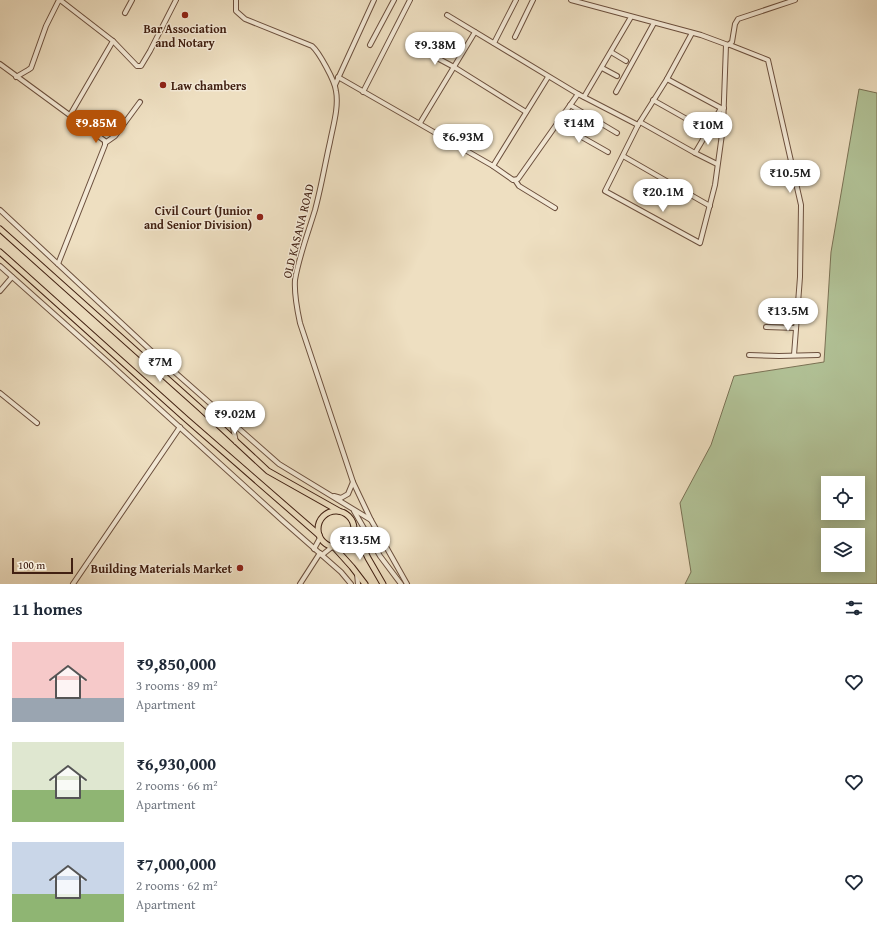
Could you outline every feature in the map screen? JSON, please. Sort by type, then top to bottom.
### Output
[{"type":"main road","points":[[0,229],[268,471],[347,515],[353,524],[368,558],[383,584]]},
{"type":"main road","points":[[0,252],[325,544],[333,547],[342,546],[348,542],[354,529]]},
{"type":"main road","points":[[319,537],[318,526],[321,518],[328,513],[339,511]]},
{"type":"main road","points":[[333,547],[365,584]]},
{"type":"street","points":[[16,76],[31,68],[46,26],[60,0],[113,41],[136,66],[141,66],[176,0]]},
{"type":"street","points":[[67,5],[70,0]]},
{"type":"street","points":[[125,13],[132,0]]},
{"type":"street","name":"OLD KASANA ROAD","points":[[236,0],[236,11],[245,19],[312,46],[317,51],[335,85],[337,92],[337,103],[333,128],[315,208],[302,251],[295,287],[300,323],[353,482],[371,520],[407,584]]},
{"type":"street","points":[[335,85],[374,0]]},
{"type":"street","points":[[370,45],[394,0]]},
{"type":"street","points":[[363,92],[410,0]]},
{"type":"street","points":[[494,43],[516,0]]},
{"type":"street","points":[[515,37],[533,0]]},
{"type":"street","points":[[571,0],[692,33],[768,60],[801,205],[800,277],[794,355]]},
{"type":"street","points":[[692,33],[667,79],[639,123],[605,191],[700,243],[715,185],[723,127],[722,108],[728,45],[732,42],[734,24],[738,19],[795,0]]},
{"type":"street","points":[[447,15],[578,94],[639,123],[718,164]]},
{"type":"street","points":[[584,97],[631,17]]},
{"type":"street","points":[[616,92],[654,23]]},
{"type":"street","points":[[420,123],[475,32]]},
{"type":"street","points":[[70,115],[113,41]]},
{"type":"street","points":[[424,51],[454,67],[526,112]]},
{"type":"street","points":[[611,52],[626,61]]},
{"type":"street","points":[[0,64],[104,139],[105,143]]},
{"type":"street","points":[[602,68],[616,76]]},
{"type":"street","points":[[338,77],[493,166],[515,180],[519,186],[555,208]]},
{"type":"street","points":[[493,166],[548,77]]},
{"type":"street","points":[[667,79],[722,108]]},
{"type":"street","points":[[515,180],[520,178],[578,94]]},
{"type":"street","points":[[653,100],[708,131]]},
{"type":"street","points":[[58,264],[93,178],[105,143],[115,136],[140,102]]},
{"type":"street","points":[[570,106],[617,132]]},
{"type":"street","points":[[695,153],[722,108]]},
{"type":"street","points":[[557,123],[608,152]]},
{"type":"street","points":[[623,156],[710,206]]},
{"type":"street","points":[[0,210],[180,378],[232,422],[278,464],[371,520]]},
{"type":"street","points":[[0,266],[341,572],[351,584]]},
{"type":"street","points":[[0,292],[12,277]]},
{"type":"street","points":[[766,327],[796,328]]},
{"type":"street","points":[[749,355],[818,355]]},
{"type":"street","points":[[0,393],[36,423]]},
{"type":"street","points":[[232,422],[236,442]]},
{"type":"street","points":[[73,584],[180,427]]},
{"type":"street","points":[[328,494],[343,497],[351,490],[353,482]]},
{"type":"street","points":[[354,510],[380,556],[401,584]]},
{"type":"street","points":[[314,548],[319,537]]},
{"type":"street","points":[[300,584],[321,554],[333,547]]},
{"type":"street","points":[[357,574],[358,584]]},
{"type":"green space","points":[[859,89],[877,93],[877,584],[685,584],[691,572],[680,503],[711,445],[734,376],[824,362],[831,252]]},
{"type":"place","name":"Bar Association and Notary","points":[[185,15]]},
{"type":"place","name":"Law chambers","points":[[163,85]]},
{"type":"place","name":"Civil Court (Junior and Senior Division)","points":[[260,217]]},
{"type":"place","name":"Building Materials Market","points":[[240,568]]}]
